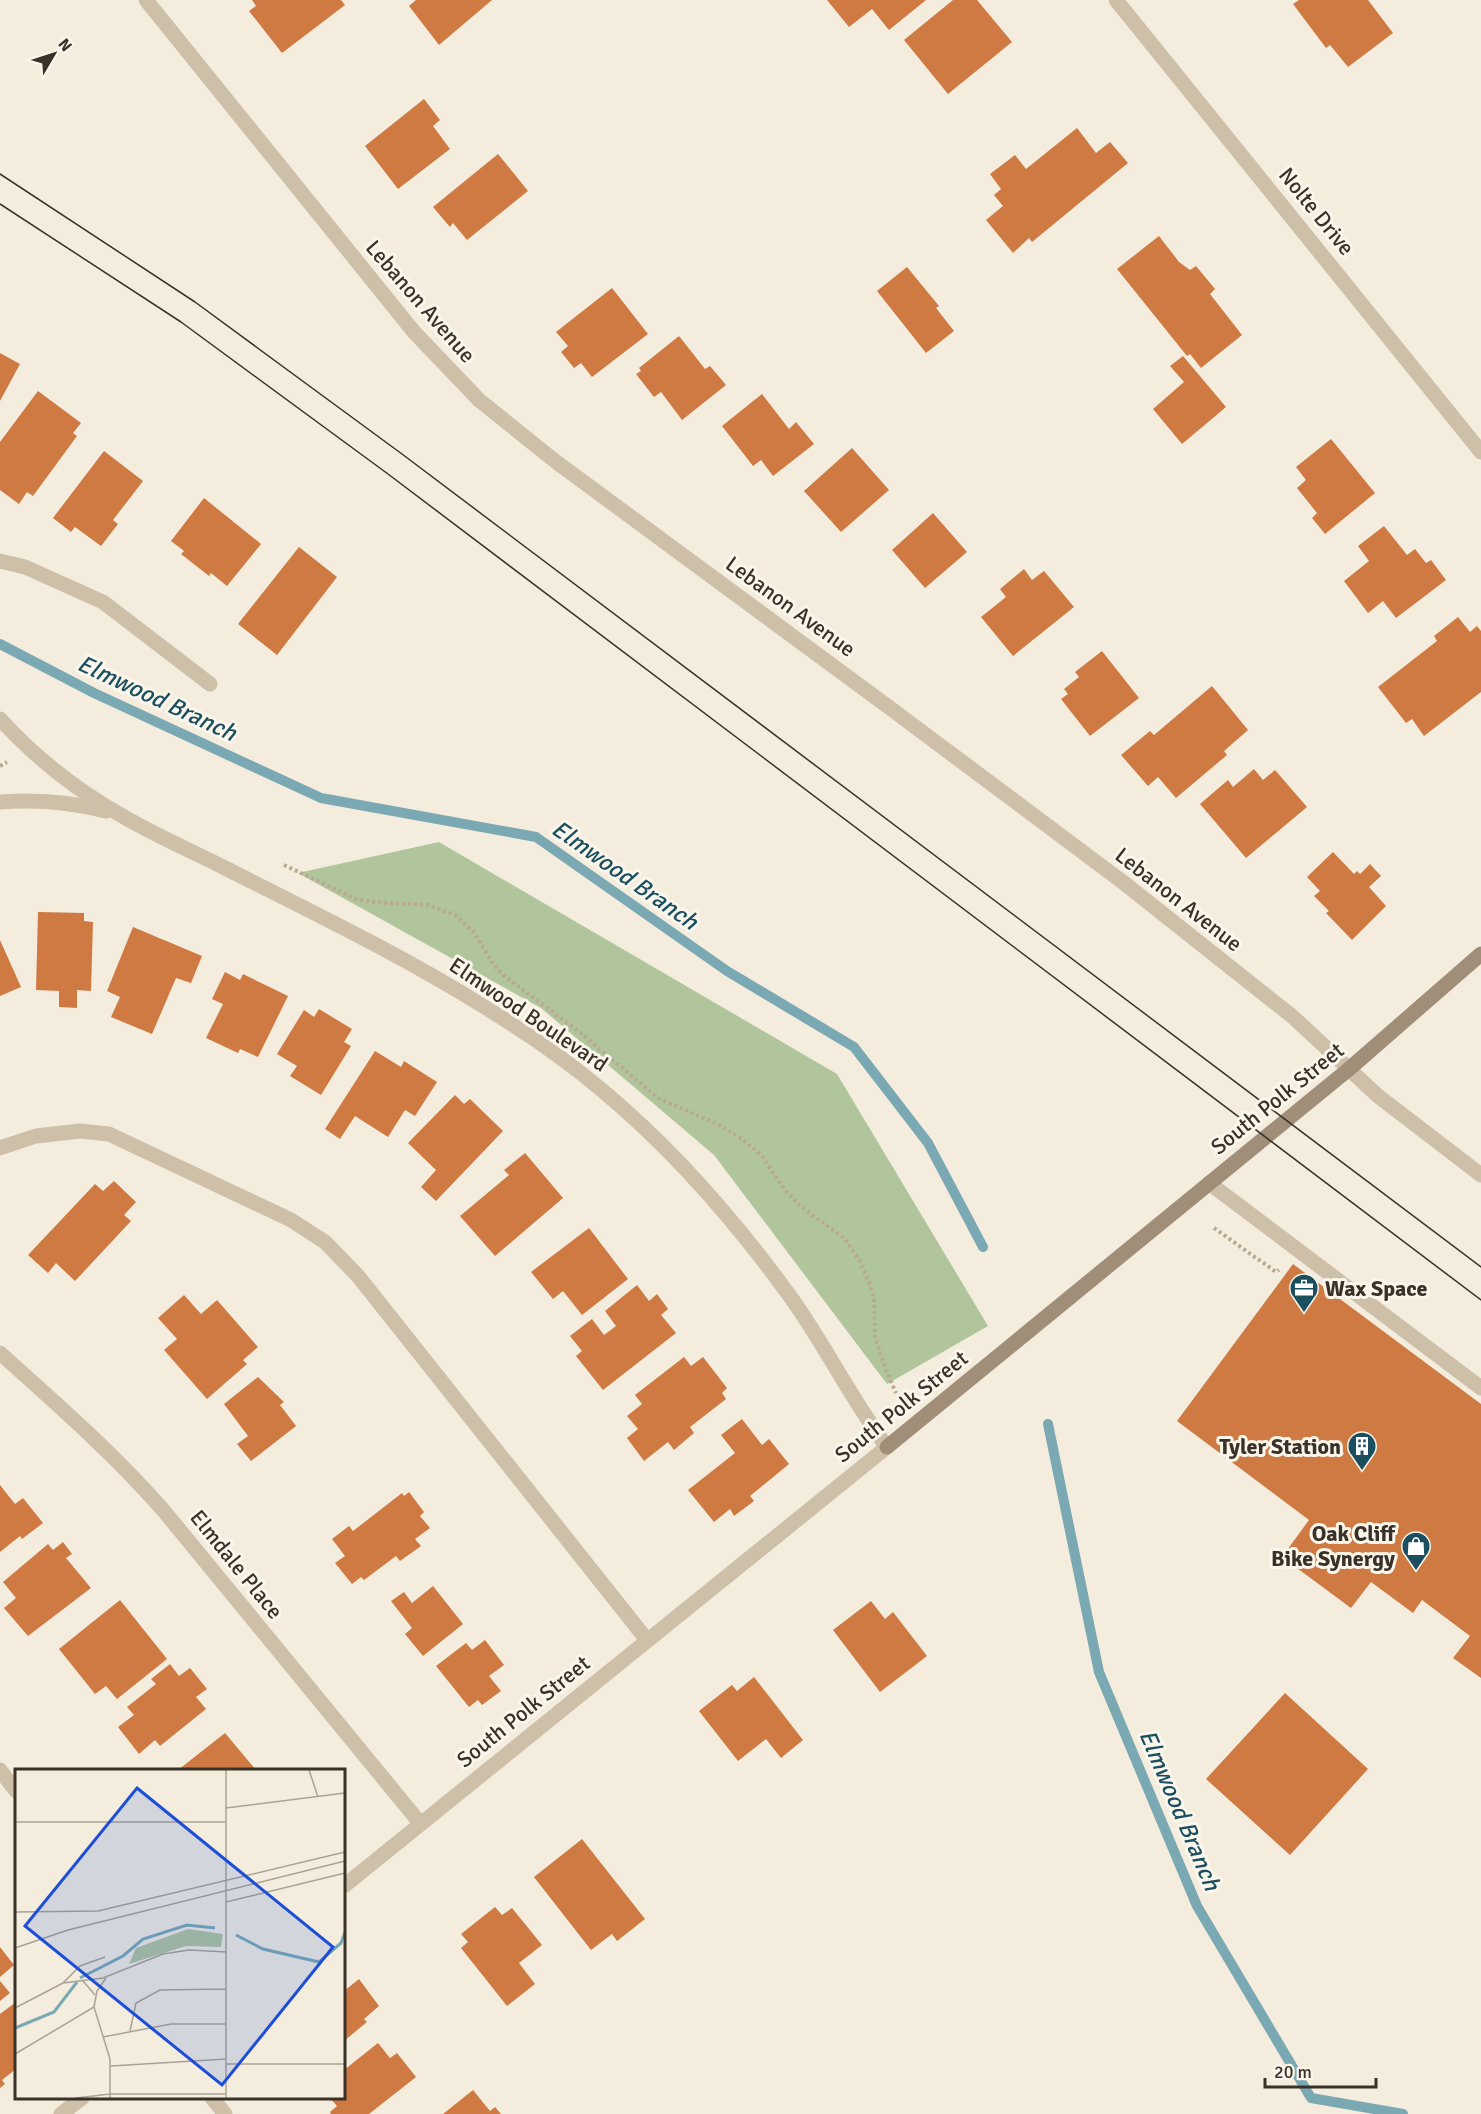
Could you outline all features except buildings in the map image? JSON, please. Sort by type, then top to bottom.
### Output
[{"type":"street","name":"Lebanon Avenue","points":[[146,0],[414,332],[479,400],[555,461],[1124,883],[1293,1017],[1378,1096],[1481,1175]]},
{"type":"street","name":"Nolte Drive","points":[[1116,0],[1481,452]]},
{"type":"street","points":[[0,561],[25,567],[102,602],[210,684]]},
{"type":"street","name":"Elmwood Boulevard","points":[[0,719],[27,747],[66,779],[118,814],[384,948],[483,1005],[603,1090],[708,1193],[752,1246],[794,1302],[866,1418],[888,1447]]},
{"type":"street","name":"Elmwood Boulevard","points":[[0,802],[54,802],[86,806],[118,814]]},
{"type":"street","name":"South Polk Street","points":[[345,1885],[888,1447],[1349,1069],[1481,954]]},
{"type":"street","points":[[0,1148],[36,1136],[80,1131],[109,1134],[291,1220],[325,1242],[358,1276],[647,1640]]},
{"type":"street","points":[[1209,1183],[1481,1388]]},
{"type":"street","name":"Elmdale Place","points":[[0,1353],[128,1470],[165,1511],[420,1823]]},
{"type":"street","points":[[0,1770],[15,1790]]},
{"type":"street","points":[[62,2114],[80,2099]]},
{"type":"street","points":[[214,2099],[225,2114]]},
{"type":"path","points":[[1214,1227],[1276,1272],[1286,1267]]},
{"type":"green space","points":[[439,842],[837,1074],[988,1326],[887,1384],[714,1155],[541,1008],[298,873]]},
{"type":"waterway","name":"Elmwood Branch","points":[[0,644],[94,693],[321,798],[536,837],[727,971],[854,1047],[928,1143],[983,1247]]},
{"type":"waterway","name":"Elmwood Branch","points":[[1048,1424],[1099,1672],[1197,1906],[1311,2098],[1403,2114]]},
{"type":"tram line","points":[[0,174],[195,302],[402,454],[1481,1267]]},
{"type":"tram line","points":[[0,204],[181,322],[388,474],[1481,1300]]},
{"type":"place","name":"Wax Space","points":[[1304,1314]]},
{"type":"place","name":"Tyler Station","points":[[1362,1472]]},
{"type":"place","name":"Oak Cliff Bike Synergy","points":[[1416,1572]]}]
